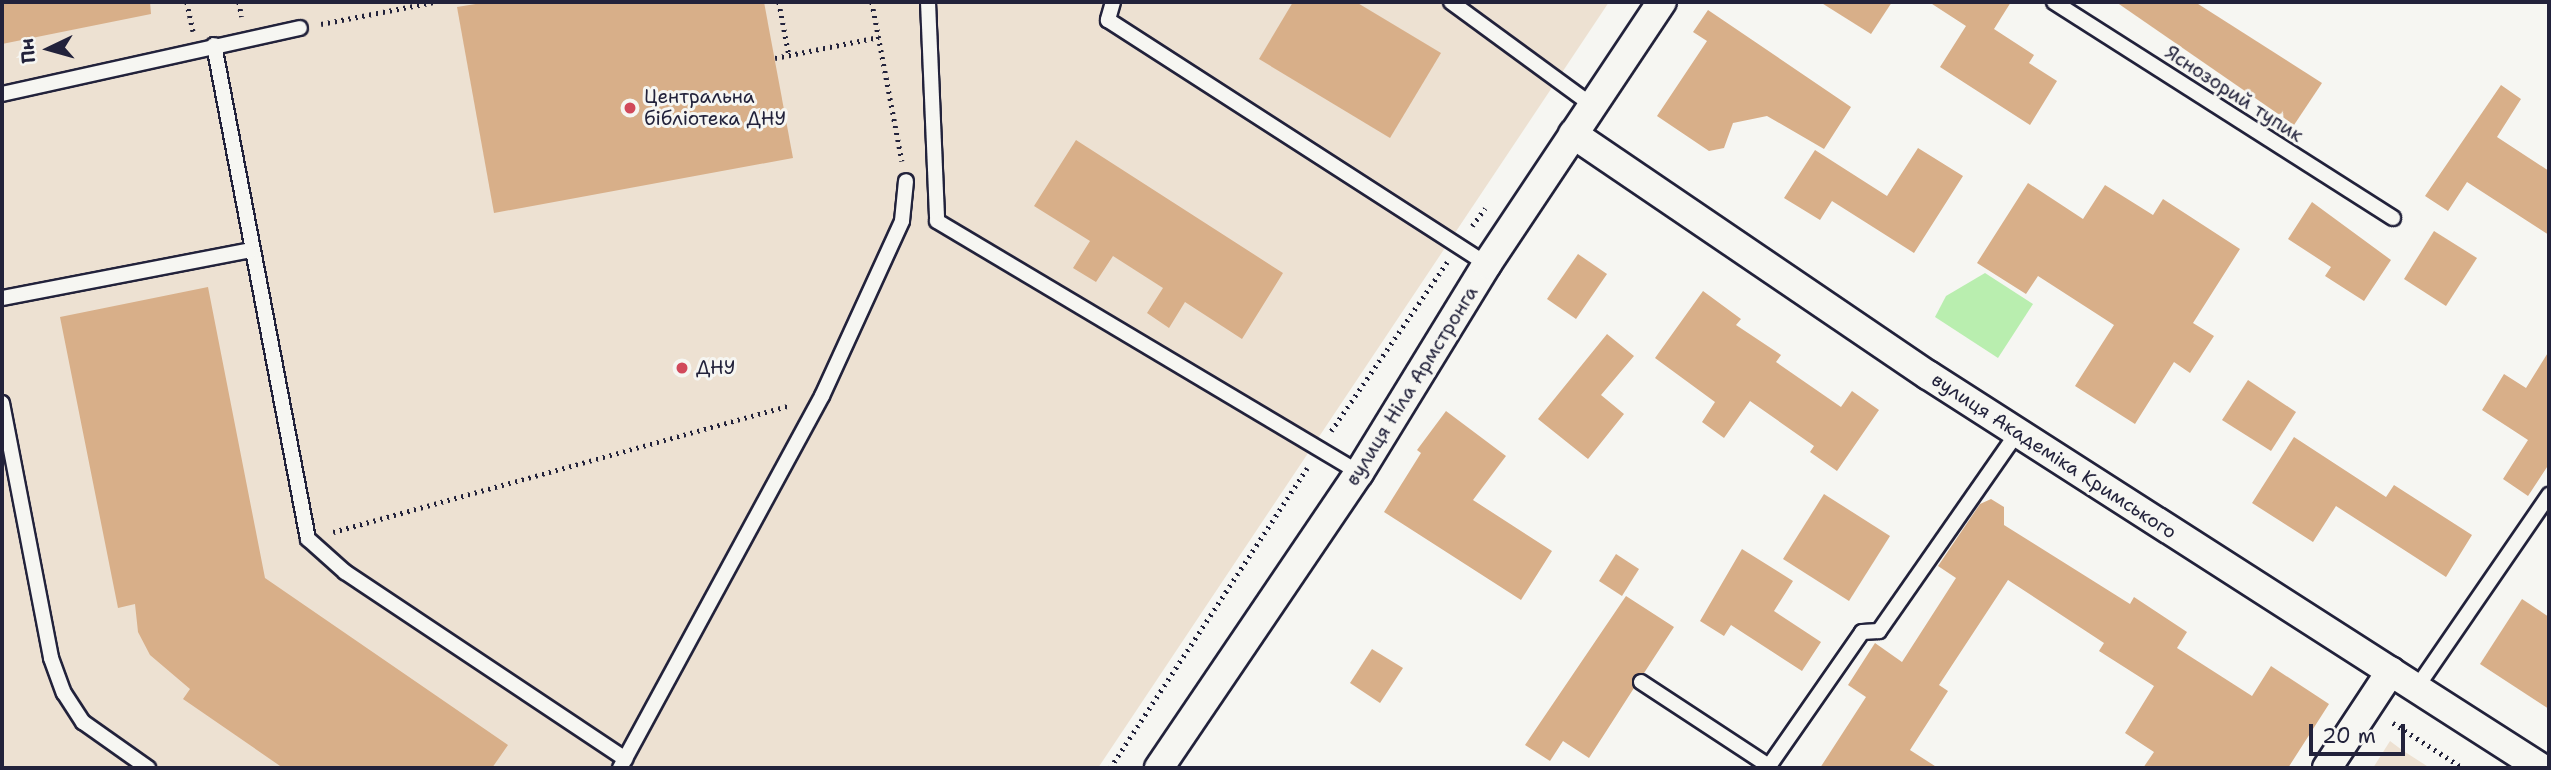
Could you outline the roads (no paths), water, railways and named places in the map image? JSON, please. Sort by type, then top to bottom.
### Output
[{"type":"street","name":"вулиця Ніла Армстронга","points":[[1159,768],[1359,473],[1487,264],[1662,2]]},
{"type":"street","name":"вулиця Академіка Кримського","points":[[1573,134],[2017,433],[2392,671],[2415,690],[2541,768]]},
{"type":"street","points":[[2327,768],[2392,671]]},
{"type":"lane","points":[[928,2],[937,221],[1318,451],[1359,473]]},
{"type":"lane","points":[[1113,2],[1108,20],[1487,264]]},
{"type":"lane","points":[[1451,2],[1593,106]]},
{"type":"lane","name":"Яснозорий тупик","points":[[2054,2],[2393,218]]},
{"type":"lane","points":[[2,94],[300,28]]},
{"type":"lane","points":[[214,45],[308,539],[345,572],[622,764],[822,396],[902,221],[906,181]]},
{"type":"lane","points":[[2,298],[251,250]]},
{"type":"lane","points":[[2,403],[51,658],[64,693],[83,722],[148,768]]},
{"type":"lane","points":[[1640,682],[1769,766],[1862,632],[1879,631],[2017,433]]},
{"type":"lane","points":[[2415,690],[2549,495]]},
{"type":"place","name":"Центральна бібліотека ДНУ","points":[[630,108]]},
{"type":"place","name":"ДНУ","points":[[682,368]]}]
